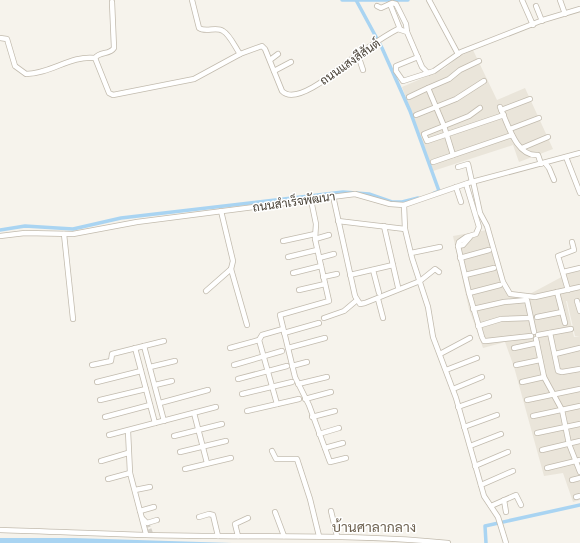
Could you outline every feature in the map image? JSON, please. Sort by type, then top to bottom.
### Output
[{"type":"street","points":[[429,0],[458,54]]},
{"type":"street","points":[[522,0],[533,25]]},
{"type":"street","points":[[560,0],[566,14]]},
{"type":"street","points":[[192,1],[199,28],[204,30],[224,31],[240,54]]},
{"type":"street","points":[[0,38],[7,39],[15,66],[26,74],[74,60],[95,58],[98,54],[111,51],[114,48],[112,2]]},
{"type":"street","points":[[377,6],[379,8],[384,8],[390,4],[396,4],[406,24],[407,32],[422,67],[428,73]]},
{"type":"street","points":[[390,4],[400,29],[407,32]]},
{"type":"street","points":[[536,6],[542,21]]},
{"type":"street","points":[[418,57],[396,66],[396,71],[403,81],[434,71],[458,54],[542,21],[580,9]]},
{"type":"street","name":"ถนนแสงสีสันต์","points":[[95,58],[110,93],[113,95],[194,79],[240,54],[262,46],[265,48],[282,91],[285,94],[296,94],[328,79],[337,70],[376,42],[400,29]]},
{"type":"street","points":[[270,60],[278,54]]},
{"type":"street","points":[[358,55],[363,70]]},
{"type":"street","points":[[409,97],[449,79],[460,70],[479,60]]},
{"type":"street","points":[[274,71],[291,62]]},
{"type":"street","points":[[416,116],[456,99],[484,80]]},
{"type":"street","points":[[428,88],[447,134],[453,155]]},
{"type":"street","points":[[530,99],[500,109],[518,146],[530,156],[538,155],[543,163],[549,168],[554,180]]},
{"type":"street","points":[[480,108],[469,116],[424,134],[427,141],[504,116]]},
{"type":"street","points":[[510,129],[539,118]]},
{"type":"street","points":[[433,162],[512,135]]},
{"type":"street","points":[[522,148],[548,137]]},
{"type":"street","name":"ถนนสำเร็จพัฒนา","points":[[0,236],[29,233],[64,234],[137,222],[355,194],[390,204],[404,205],[466,184],[580,153]]},
{"type":"street","points":[[566,157],[580,193]]},
{"type":"street","points":[[458,167],[468,164],[480,213],[487,226],[506,289],[510,294],[532,297],[580,287]]},
{"type":"street","points":[[466,184],[478,227],[476,234],[470,237],[463,245],[458,246],[473,309],[484,341],[535,337],[571,329]]},
{"type":"street","points":[[456,187],[461,202]]},
{"type":"street","points":[[333,196],[350,275],[357,300],[362,304],[420,281],[434,269],[439,272]]},
{"type":"street","points":[[312,200],[316,224],[315,236],[317,250],[330,301],[280,315],[288,348],[290,366],[306,399],[330,462],[346,458]]},
{"type":"street","points":[[404,205],[405,229],[428,307],[433,337],[453,389],[487,503],[491,506],[498,517],[506,543]]},
{"type":"street","points":[[221,211],[233,261],[231,269],[247,325]]},
{"type":"street","points":[[338,221],[405,229]]},
{"type":"street","points":[[384,226],[398,287]]},
{"type":"street","points":[[64,234],[73,319]]},
{"type":"street","points":[[283,241],[329,235]]},
{"type":"street","points":[[568,290],[558,256],[574,250],[572,242]]},
{"type":"street","points":[[411,253],[440,247]]},
{"type":"street","points":[[288,257],[317,250]]},
{"type":"street","points":[[460,258],[489,250]]},
{"type":"street","points":[[319,258],[334,254]]},
{"type":"street","points":[[350,275],[393,264]]},
{"type":"street","points":[[293,272],[321,266]]},
{"type":"street","points":[[465,275],[494,268]]},
{"type":"street","points":[[563,272],[580,268]]},
{"type":"street","points":[[206,291],[231,269]]},
{"type":"street","points":[[372,270],[383,318]]},
{"type":"street","points":[[324,277],[337,274]]},
{"type":"street","points":[[299,290],[325,284]]},
{"type":"street","points":[[469,293],[500,285]]},
{"type":"street","points":[[557,292],[565,323]]},
{"type":"street","points":[[324,318],[344,311],[357,300]]},
{"type":"street","points":[[473,309],[504,302],[527,300],[544,377],[555,394],[562,410],[569,444],[578,460],[580,472]]},
{"type":"street","points":[[577,301],[580,310]]},
{"type":"street","points":[[537,317],[562,312]]},
{"type":"street","points":[[478,326],[501,320],[530,318]]},
{"type":"street","points":[[230,348],[259,340],[262,335],[319,323]]},
{"type":"street","points":[[550,333],[559,372],[580,369]]},
{"type":"street","points":[[514,348],[535,337]]},
{"type":"street","points":[[288,348],[325,338]]},
{"type":"street","points":[[440,354],[470,338]]},
{"type":"street","points":[[259,340],[277,404]]},
{"type":"street","points":[[92,365],[111,361],[112,354],[164,341]]},
{"type":"street","points":[[144,346],[164,421]]},
{"type":"street","points":[[135,348],[155,423]]},
{"type":"street","points":[[555,354],[580,348]]},
{"type":"street","points":[[234,365],[282,351]]},
{"type":"street","points":[[446,370],[477,358]]},
{"type":"street","points":[[516,365],[540,360]]},
{"type":"street","points":[[150,367],[175,361]]},
{"type":"street","points":[[238,379],[307,362]]},
{"type":"street","points":[[97,382],[141,371]]},
{"type":"street","points":[[298,384],[326,377]]},
{"type":"street","points":[[453,389],[482,377]]},
{"type":"street","points":[[522,382],[544,377]]},
{"type":"street","points":[[155,385],[172,381]]},
{"type":"street","points":[[242,394],[292,382]]},
{"type":"street","points":[[100,400],[146,389]]},
{"type":"street","points":[[527,400],[580,389]]},
{"type":"street","points":[[160,403],[208,390]]},
{"type":"street","points":[[306,399],[331,392]]},
{"type":"street","points":[[458,407],[489,396]]},
{"type":"street","points":[[247,411],[299,399]]},
{"type":"street","points":[[105,417],[150,405]]},
{"type":"street","points":[[533,416],[580,406]]},
{"type":"street","points":[[110,435],[216,407]]},
{"type":"street","points":[[312,417],[335,411]]},
{"type":"street","points":[[194,413],[207,463]]},
{"type":"street","points":[[464,427],[497,415]]},
{"type":"street","points":[[174,436],[222,424]]},
{"type":"street","points":[[537,433],[580,424]]},
{"type":"street","points":[[319,434],[339,428]]},
{"type":"street","points":[[128,431],[130,473],[146,534]]},
{"type":"street","points":[[470,446],[501,434]]},
{"type":"street","points":[[180,452],[226,440]]},
{"type":"street","points":[[542,450],[580,441]]},
{"type":"street","points":[[325,448],[342,443]]},
{"type":"street","points":[[272,451],[276,459],[297,459],[310,499],[319,536]]},
{"type":"street","points":[[475,466],[508,452]]},
{"type":"street","points":[[101,461],[128,453]]},
{"type":"street","points":[[185,469],[231,458]]},
{"type":"street","points":[[547,468],[578,460]]},
{"type":"street","points":[[481,485],[514,471]]},
{"type":"street","points":[[108,479],[130,473]]},
{"type":"street","points":[[572,480],[580,478]]},
{"type":"street","points":[[135,490],[150,487]]},
{"type":"street","points":[[491,506],[517,495],[521,505]]},
{"type":"street","points":[[504,500],[506,512]]},
{"type":"street","points":[[140,511],[154,507]]},
{"type":"street","points":[[331,510],[337,536]]},
{"type":"street","points":[[275,512],[284,536]]},
{"type":"street","points":[[199,517],[209,514],[213,515],[218,536]]},
{"type":"street","points":[[238,536],[235,524],[248,518]]},
{"type":"street","points":[[143,519],[147,523],[157,520]]},
{"type":"street","points":[[0,530],[218,536],[337,536],[410,539],[448,543]]},
{"type":"shaded area","points":[[473,50],[497,100],[525,88],[553,149],[519,162],[513,145],[433,171],[402,87],[444,69],[458,57]]},
{"type":"shaded area","points":[[487,230],[504,290],[509,296],[528,295],[569,273],[580,271],[580,336],[580,500],[573,502],[563,473],[544,476],[514,367],[505,342],[483,348],[469,309],[453,236]],"holes":[[[566,301],[575,336],[580,336],[574,337]]]},
{"type":"water","points":[[0,538],[74,538],[232,543],[0,543]]},
{"type":"waterway","points":[[342,0],[408,0]]},
{"type":"waterway","points":[[356,0],[382,48],[410,111],[439,191],[434,193]]},
{"type":"waterway","points":[[0,230],[25,226],[73,229],[121,218],[343,192],[369,194],[392,202],[402,202],[418,198]]},
{"type":"waterway","points":[[486,543],[485,526],[580,505]]},
{"type":"tunnel","points":[[147,523],[151,534]]},
{"type":"district","name":"บ้านศาลากลาง","points":[[374,527]]}]
